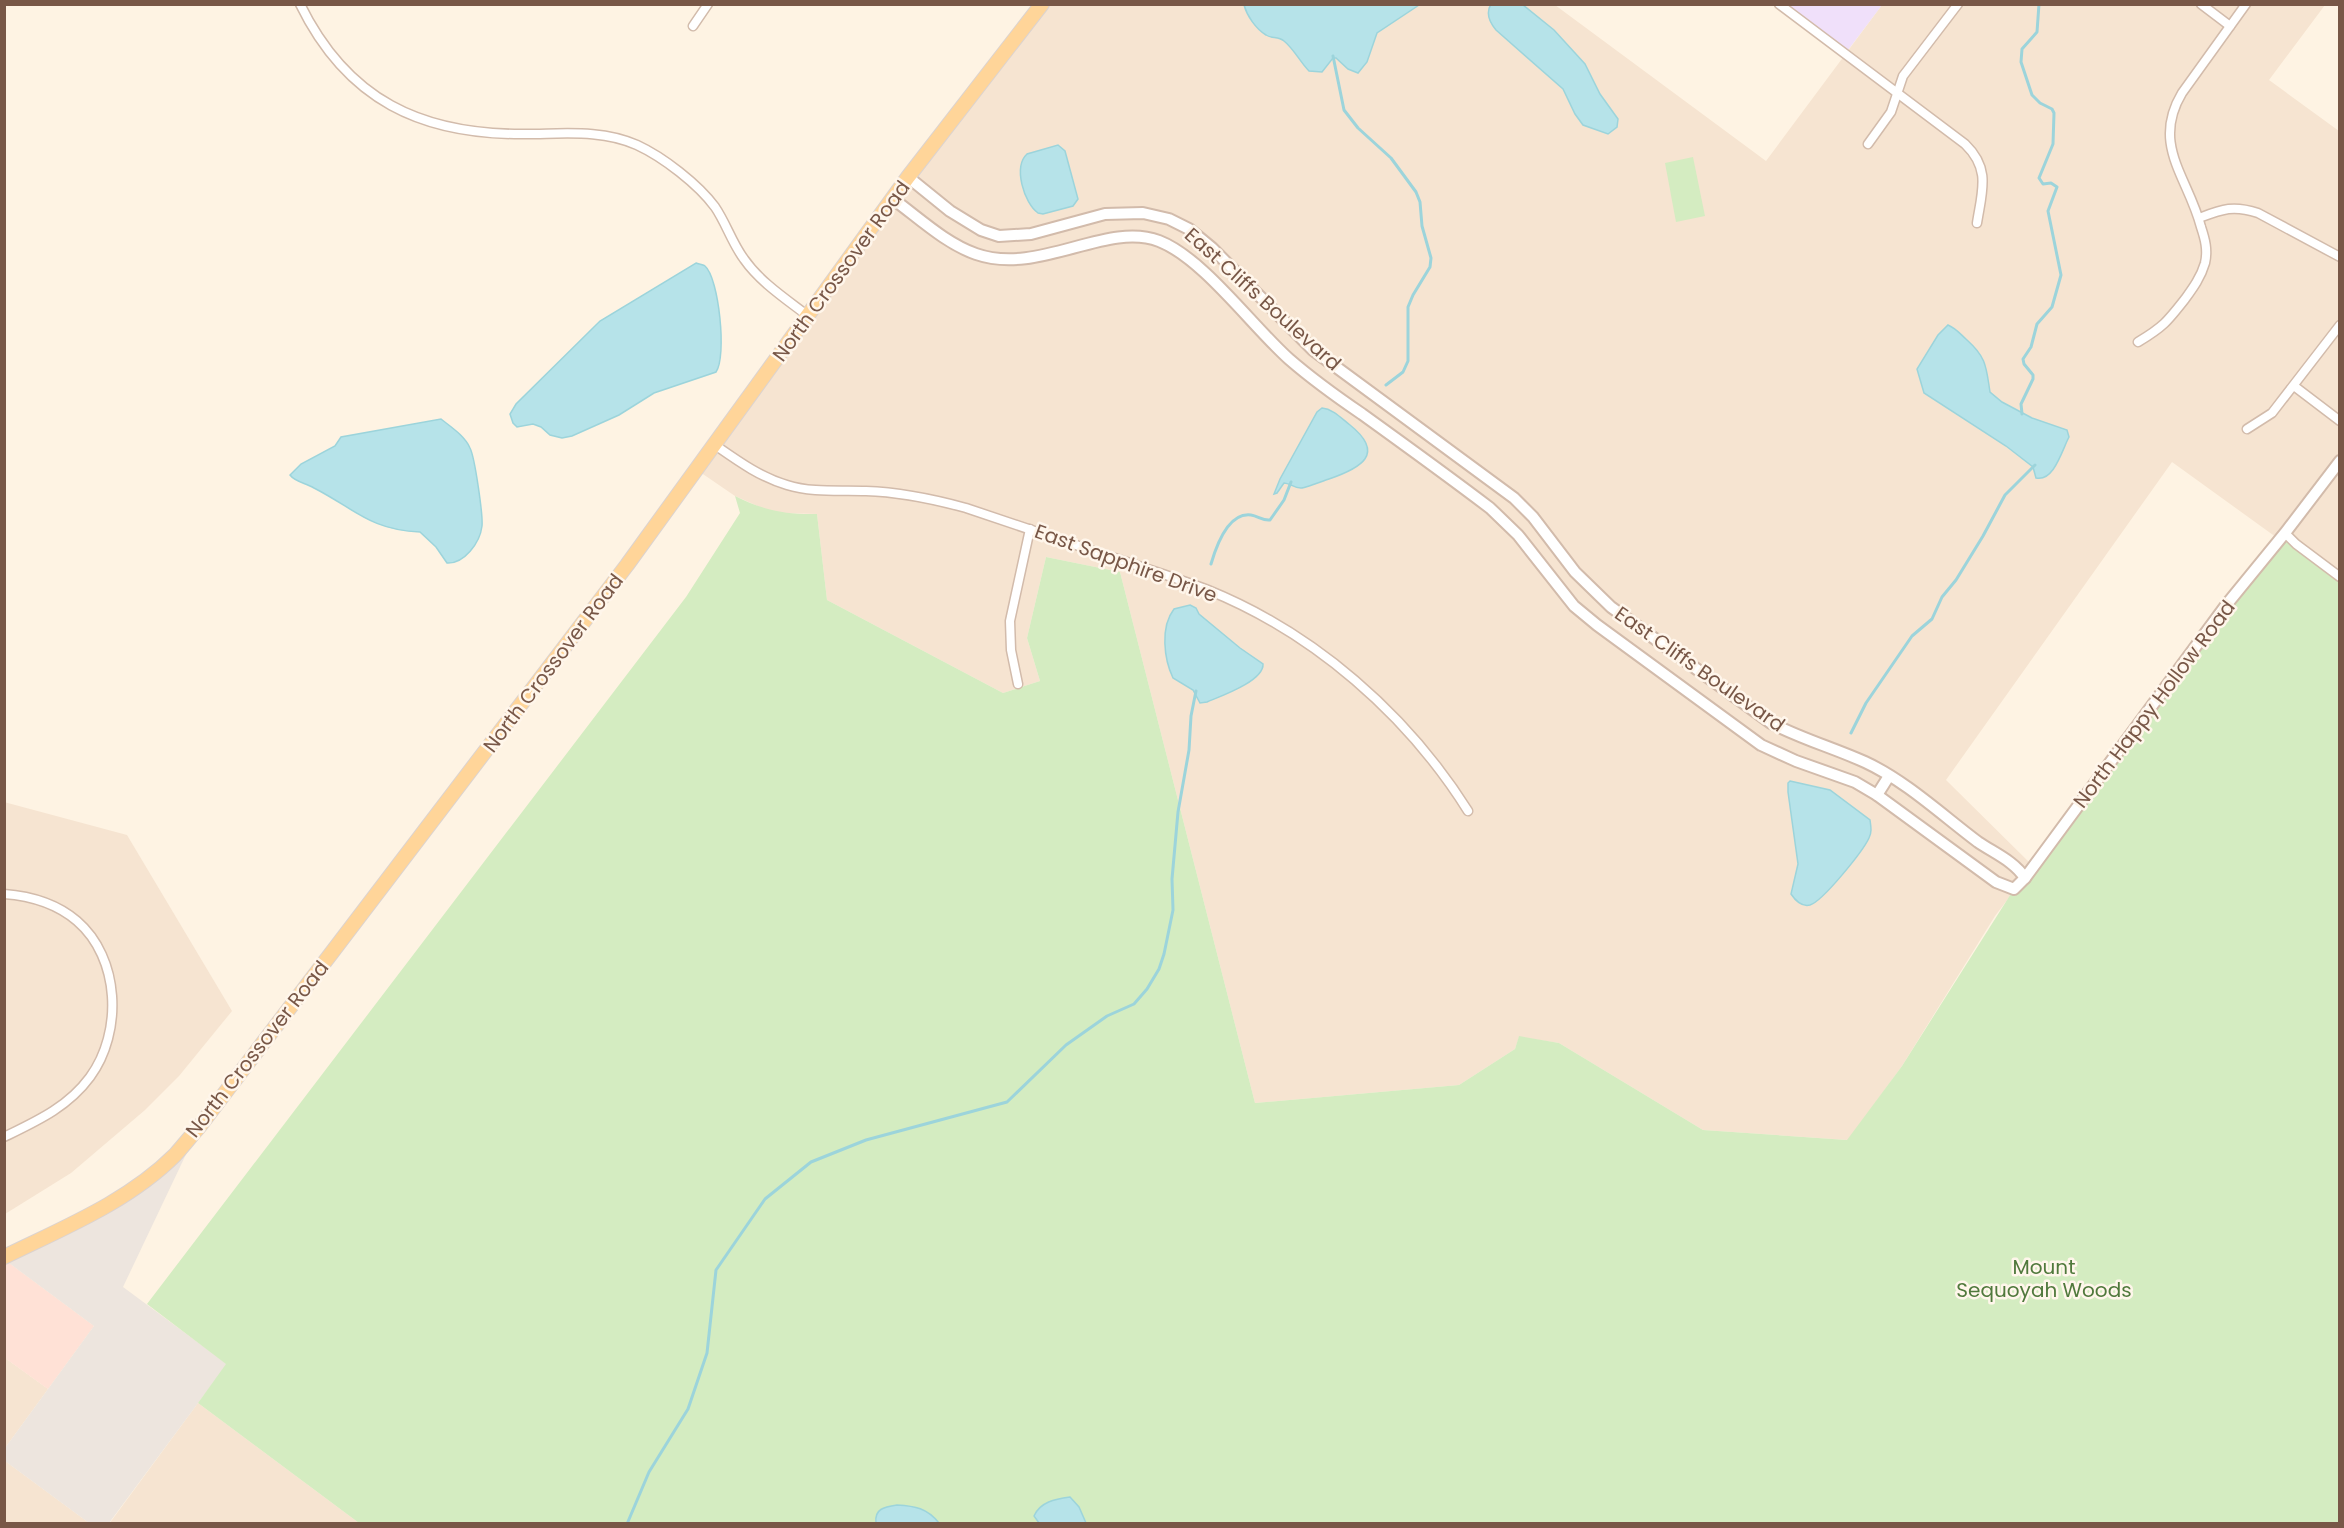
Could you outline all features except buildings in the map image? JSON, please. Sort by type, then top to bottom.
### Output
[{"type":"main road","name":"North Crossover Road","points":[[4,1257],[114,1202],[175,1155],[502,730],[715,445],[908,177],[1042,4]]},
{"type":"street","points":[[300,4],[310,27],[330,55],[348,74],[390,107],[418,120],[488,135],[586,133],[610,136],[636,145],[658,158],[700,190],[715,208],[744,259],[765,282],[808,316]]},
{"type":"street","points":[[693,26],[708,4]]},
{"type":"street","points":[[1779,4],[1965,144],[1977,156],[1982,169],[1977,223]]},
{"type":"street","points":[[1868,144],[1891,112],[1903,76],[1958,4]]},
{"type":"street","points":[[2201,4],[2230,26]]},
{"type":"street","points":[[2138,342],[2164,326],[2197,282],[2205,263],[2206,245],[2199,218],[2173,158],[2169,137],[2170,120],[2182,93],[2246,4]]},
{"type":"street","name":"East Cliffs Boulevard","points":[[893,198],[949,240],[976,254],[1021,260],[1111,239],[1140,237],[1158,241],[1181,253],[1201,269],[1291,360],[1490,508],[1518,535],[1574,606],[1597,625],[1761,745],[1796,761],[1855,782],[1877,795],[1996,882],[2014,889],[2025,878],[2019,868],[1992,852],[1889,776],[1866,762],[1797,736],[1771,723],[1611,607],[1581,579],[1533,517],[1514,498],[1313,350],[1212,248],[1189,229],[1169,219],[1143,213],[1105,214],[1031,234],[999,236],[981,230],[950,211],[908,177]]},
{"type":"street","points":[[2199,218],[2230,207],[2244,208],[2258,213],[2340,257]]},
{"type":"street","points":[[2247,429],[2272,412],[2340,324]]},
{"type":"street","points":[[2294,386],[2340,421]]},
{"type":"street","name":"East Sapphire Drive","points":[[715,445],[748,468],[790,486],[821,490],[868,491],[925,498],[966,507],[1208,590],[1260,615],[1302,641],[1372,694],[1437,766],[1468,811]]},
{"type":"street","name":"North Happy Hollow Road","points":[[2025,878],[2227,604],[2340,461]]},
{"type":"street","points":[[1017,684],[1011,650],[1010,621],[1030,529]]},
{"type":"street","points":[[2285,533],[2340,577]]},
{"type":"street","points":[[1877,795],[1889,776]]},
{"type":"street","points":[[4,894],[21,895],[46,902],[78,922],[98,947],[104,961],[112,994],[112,1008],[106,1043],[96,1068],[84,1084],[62,1106],[4,1137]]},
{"type":"shaded area","points":[[1042,5],[1555,5],[1766,161],[1882,5],[2325,5],[2269,80],[2339,131],[2339,577],[2280,540],[2172,462],[1946,780],[2033,866],[1995,916],[1902,1066],[1848,1140],[1703,1130],[1559,1043],[1519,1037],[1515,1049],[1459,1085],[1255,1103],[1120,572],[1046,557],[1027,638],[1040,681],[1003,693],[827,600],[817,514],[780,513],[762,508],[735,496],[697,470]]},
{"type":"shaded area","points":[[1779,5],[1882,5],[1845,54]]},
{"type":"shaded area","points":[[4,802],[127,835],[232,1011],[179,1076],[145,1110],[71,1173],[5,1214]]},
{"type":"shaded area","points":[[199,1127],[123,1287],[227,1364],[109,1523],[89,1523],[5,1461],[5,1448],[94,1326],[5,1260],[114,1202]]},
{"type":"shaded area","points":[[5,1260],[94,1326],[48,1389],[5,1358]]},
{"type":"shaded area","points":[[5,1358],[48,1389],[5,1448]]},
{"type":"shaded area","points":[[198,1403],[359,1523],[109,1524]]},
{"type":"shaded area","points":[[5,1461],[89,1523],[5,1523]]},
{"type":"green space","points":[[1693,157],[1705,216],[1676,222],[1665,163]]},
{"type":"green space","name":"Mount Sequoyah Woods","points":[[735,496],[775,511],[817,514],[827,600],[1003,693],[1040,681],[1027,638],[1046,557],[1120,572],[1255,1103],[1459,1085],[1515,1049],[1519,1036],[1559,1043],[1703,1130],[1847,1140],[1902,1066],[2014,889],[2285,533],[2339,577],[2339,1523],[359,1523],[198,1403],[226,1364],[147,1304],[686,597],[740,513]]},
{"type":"water","points":[[1244,4],[1419,5],[1377,33],[1367,62],[1358,73],[1348,69],[1336,58],[1333,58],[1322,72],[1309,71],[1284,41],[1268,36],[1259,29],[1250,18]]},
{"type":"water","points":[[1491,4],[1523,5],[1554,30],[1585,64],[1600,94],[1618,119],[1617,127],[1608,134],[1583,125],[1563,89],[1496,30],[1488,15]]},
{"type":"water","points":[[1058,145],[1065,151],[1078,199],[1073,206],[1043,214],[1038,213],[1028,201],[1022,185],[1023,160],[1027,154]]},
{"type":"water","points":[[696,263],[705,266],[710,273],[718,301],[721,351],[716,372],[654,393],[619,415],[572,436],[562,438],[550,435],[541,427],[533,424],[517,427],[513,423],[510,414],[516,404],[600,321]]},
{"type":"water","points":[[1948,325],[1974,346],[1982,358],[1990,392],[2002,402],[2032,418],[2067,430],[2069,437],[2057,464],[2048,475],[2036,478],[2033,467],[2006,446],[1924,393],[1917,369],[1938,335]]},
{"type":"water","points":[[1322,408],[1337,414],[1361,435],[1368,452],[1365,459],[1341,475],[1302,488],[1284,483],[1274,494],[1317,412]]},
{"type":"water","points":[[441,419],[461,436],[470,448],[481,511],[481,533],[475,545],[459,560],[447,563],[436,547],[420,532],[375,523],[290,475],[301,464],[335,446],[341,437]]},
{"type":"water","points":[[1190,605],[1240,648],[1263,664],[1257,676],[1241,687],[1200,703],[1193,690],[1173,678],[1166,653],[1165,634],[1170,616],[1174,609]]},
{"type":"water","points":[[1790,781],[1830,790],[1870,820],[1870,836],[1859,853],[1824,895],[1810,905],[1802,904],[1791,894],[1798,864],[1788,792]]},
{"type":"water","points":[[1070,1497],[1079,1507],[1086,1523],[1039,1523],[1034,1516],[1044,1504]]},
{"type":"water","points":[[897,1505],[920,1509],[930,1514],[939,1523],[876,1523],[878,1512]]},
{"type":"waterway","points":[[2022,414],[2021,404],[2033,379],[2023,359],[2031,347],[2037,324],[2052,307],[2061,275],[2048,211],[2057,187],[2051,183],[2043,184],[2039,178],[2053,144],[2054,113],[2052,109],[2040,103],[2032,95],[2021,62],[2022,49],[2037,32],[2039,4]]},
{"type":"waterway","points":[[1333,56],[1344,110],[1358,128],[1391,158],[1416,192],[1431,258],[1430,267],[1408,307],[1408,361],[1403,372],[1386,385]]},
{"type":"waterway","points":[[1851,733],[1866,703],[1912,636],[1932,619],[1942,597],[1956,580],[2005,495],[2035,465]]},
{"type":"waterway","points":[[1211,564],[1220,540],[1230,525],[1243,516],[1251,515],[1270,520],[1284,500],[1291,482]]},
{"type":"waterway","points":[[627,1524],[649,1472],[688,1409],[707,1353],[716,1270],[765,1199],[811,1162],[866,1140],[1007,1102],[1066,1045],[1107,1016],[1134,1004],[1147,989],[1159,969],[1164,954],[1173,910],[1172,879],[1178,812],[1196,691]]}]
